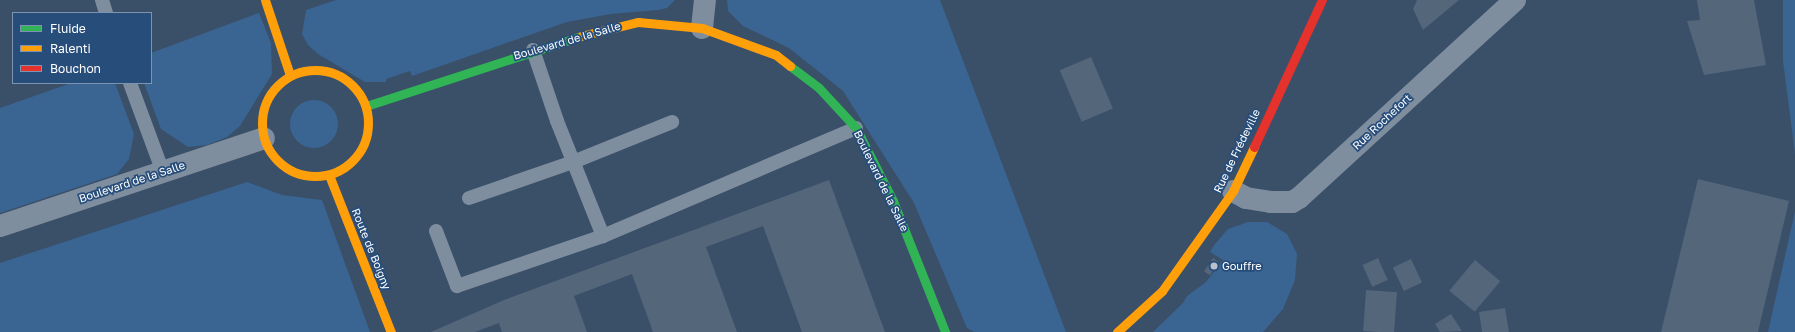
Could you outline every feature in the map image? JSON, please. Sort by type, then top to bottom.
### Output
[{"type":"street","points":[[265,0],[290,76]]},
{"type":"street","points":[[702,28],[705,0]]},
{"type":"street","name":"Rue de Frédeville","points":[[1117,332],[1162,291],[1233,191],[1322,0]]},
{"type":"street","name":"Rue Rochefort","points":[[1233,191],[1246,198],[1271,202],[1292,202],[1299,198],[1515,0]]},
{"type":"street","name":"Boulevard de la Salle","points":[[366,106],[533,50],[612,27],[638,22],[702,28],[776,55],[819,88],[856,128],[894,201],[944,332]]},
{"type":"street","points":[[315,70],[332,72],[350,84],[366,106],[368,123],[366,140],[357,156],[344,167],[329,175],[312,176],[292,170],[271,153],[264,138],[262,125],[268,98],[276,86],[290,76],[315,70]]},
{"type":"street","name":"Boulevard de la Salle","points":[[0,226],[264,138]]},
{"type":"street","name":"Route de Boigny","points":[[329,175],[391,332]]},
{"type":"lane","points":[[102,0],[106,12]]},
{"type":"lane","points":[[533,50],[573,162],[603,236]]},
{"type":"lane","points":[[130,84],[163,172]]},
{"type":"lane","points":[[469,198],[573,162],[672,122]]},
{"type":"lane","points":[[436,231],[457,286],[603,236],[856,128]]},
{"type":"shaded area","points":[[336,0],[675,0],[667,8],[658,10],[611,14],[567,22],[412,76],[410,71],[386,79],[386,82],[365,82],[318,54],[308,45],[302,34],[306,10]]},
{"type":"shaded area","points":[[727,0],[940,0],[1066,332],[974,332],[967,328],[914,203],[843,91],[789,48],[743,26],[728,11]]},
{"type":"shaded area","points":[[1783,0],[1795,0],[1795,154],[1783,61]]},
{"type":"shaded area","points":[[259,13],[271,43],[272,74],[240,126],[227,137],[207,145],[188,147],[161,129],[144,84],[152,84],[152,53]]},
{"type":"shaded area","points":[[68,84],[115,84],[134,134],[129,159],[117,174],[0,213],[0,108]]},
{"type":"shaded area","points":[[314,100],[323,102],[331,107],[336,115],[338,124],[336,133],[331,141],[323,146],[314,148],[305,146],[297,141],[292,133],[290,124],[292,115],[297,107],[305,102]]},
{"type":"shaded area","points":[[247,182],[282,195],[322,200],[370,332],[0,332],[0,263]]},
{"type":"shaded area","points":[[1795,211],[1795,332],[1768,332]]},
{"type":"shaded area","points":[[1248,222],[1267,222],[1287,234],[1297,254],[1295,280],[1283,309],[1263,332],[1153,332],[1183,303],[1187,296],[1206,282],[1223,260],[1210,252],[1214,245],[1228,229]]},
{"type":"building","points":[[1417,0],[1459,0],[1423,30],[1413,9]]},
{"type":"building","points":[[1697,0],[1754,0],[1766,65],[1704,75],[1687,21],[1700,20]]},
{"type":"building","points":[[1091,57],[1113,109],[1082,122],[1060,70]]},
{"type":"building","points":[[1698,179],[1789,201],[1758,332],[1661,332]]},
{"type":"building","points":[[829,180],[885,332],[802,332],[763,226],[706,247],[737,332],[653,332],[632,274],[574,296],[587,332],[502,332],[499,323],[475,332],[431,332],[504,300]]},
{"type":"building","points":[[1213,258],[1219,262],[1210,275],[1204,271]]},
{"type":"building","points":[[1378,258],[1388,280],[1372,287],[1362,265]]},
{"type":"building","points":[[1411,259],[1422,283],[1404,291],[1393,267]]},
{"type":"building","points":[[1475,260],[1500,281],[1475,312],[1449,291]]},
{"type":"building","points":[[1366,290],[1397,292],[1394,332],[1363,331]]},
{"type":"building","points":[[1505,308],[1509,332],[1482,332],[1479,312]]},
{"type":"building","points":[[1451,314],[1462,331],[1440,332],[1435,324]]},
{"type":"traffic: fast","points":[[366,106],[581,36]]},
{"type":"traffic: fast","points":[[790,66],[819,88],[856,128],[893,201],[945,332]]},
{"type":"traffic: slow","points":[[265,0],[290,75]]},
{"type":"traffic: slow","points":[[581,36],[638,22],[702,28],[776,55],[790,66]]},
{"type":"traffic: slow","points":[[315,70],[335,74],[352,86],[364,103],[368,123],[364,143],[352,160],[335,172],[315,176],[295,172],[278,160],[266,143],[262,123],[266,103],[278,86],[295,74],[315,70]]},
{"type":"traffic: slow","points":[[1117,332],[1162,291],[1233,191],[1254,147]]},
{"type":"traffic: slow","points":[[329,175],[391,332]]},
{"type":"traffic: jam","points":[[1254,147],[1322,0]]},
{"type":"place","name":"Gouffre","points":[[1214,266]]}]
